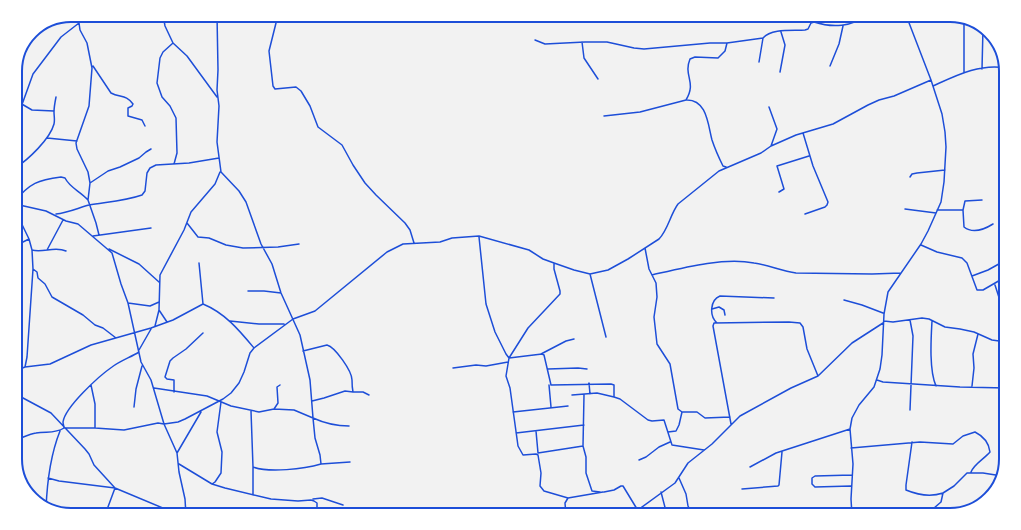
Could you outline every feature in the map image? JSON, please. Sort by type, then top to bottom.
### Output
[{"type":"street","points":[[164,22],[173,43],[186,56],[218,96]]},
{"type":"street","points":[[155,326],[159,310],[159,282],[163,270],[194,207],[210,192],[221,172],[219,158],[217,22]]},
{"type":"street","points":[[276,22],[268,51],[273,86],[275,89],[296,87],[301,91],[312,111],[318,127],[342,145],[365,183],[376,196],[405,223],[410,230],[414,243]]},
{"type":"street","points":[[535,40],[545,44],[607,42],[644,49],[710,43],[727,43],[763,38],[769,34],[781,31],[805,30],[808,29],[811,23],[814,22],[843,26],[856,22]]},
{"type":"street","points":[[851,508],[852,464],[850,429],[855,412],[871,392],[881,362],[883,322],[888,292],[921,244],[938,210],[942,197],[946,155],[945,132],[942,114],[909,22]]},
{"type":"street","points":[[79,23],[80,30],[87,43],[92,64],[88,114],[76,140],[77,149],[87,168],[90,182],[88,200],[99,235]]},
{"type":"street","points":[[54,111],[32,110],[22,104],[34,74],[40,64],[62,37],[79,23]]},
{"type":"street","points":[[964,24],[964,72]]},
{"type":"street","points":[[830,66],[839,44],[843,26]]},
{"type":"street","points":[[780,72],[785,45],[781,31]]},
{"type":"street","points":[[982,69],[983,35]]},
{"type":"street","points":[[759,62],[763,38]]},
{"type":"street","points":[[582,42],[584,58],[598,79]]},
{"type":"street","points":[[173,43],[163,52],[160,58],[157,84],[162,97],[174,113],[177,120],[177,153],[174,164]]},
{"type":"street","points":[[686,100],[691,93],[688,70],[690,59],[695,57],[718,58],[725,51],[727,43]]},
{"type":"street","points":[[92,64],[111,93],[128,98],[133,104],[128,108],[128,116],[142,120],[145,126]]},
{"type":"street","points":[[932,86],[964,72],[999,67]]},
{"type":"street","points":[[22,438],[32,434],[54,433],[64,428],[124,430],[158,423],[164,424],[178,422],[220,402],[227,397],[239,383],[250,353],[254,348],[293,319],[315,311],[387,252],[399,245],[440,242],[457,237],[479,236],[530,250],[554,264],[574,270],[590,274],[608,270],[645,248],[663,235],[674,209],[678,204],[726,167],[803,133],[832,124],[879,100],[894,96],[930,80]]},
{"type":"street","points":[[22,164],[47,138],[55,123],[54,111],[56,97]]},
{"type":"street","points":[[604,116],[640,112],[686,100],[692,100],[701,105],[706,114],[714,145],[723,166],[726,167]]},
{"type":"street","points":[[768,107],[776,129],[771,146]]},
{"type":"street","points":[[803,133],[809,156],[828,202],[828,205],[825,207],[805,214]]},
{"type":"street","points":[[47,138],[76,140]]},
{"type":"street","points":[[90,182],[108,170],[120,168],[139,158],[151,149]]},
{"type":"street","points":[[779,192],[784,189],[777,166],[809,156]]},
{"type":"street","points":[[54,214],[64,213],[89,205],[118,201],[142,195],[145,191],[147,173],[150,168],[156,165],[219,158]]},
{"type":"street","points":[[910,177],[912,174],[917,173],[945,170]]},
{"type":"street","points":[[221,172],[239,191],[246,202],[262,247],[272,264],[281,293],[300,335],[310,380],[315,438],[321,464]]},
{"type":"street","points":[[22,192],[34,182],[61,177],[65,178],[71,187],[81,193],[88,200]]},
{"type":"street","points":[[982,200],[964,202],[963,210],[965,228],[983,230],[993,224]]},
{"type":"street","points":[[22,206],[46,211],[64,220],[78,224],[109,249],[139,264],[159,282]]},
{"type":"street","points":[[905,209],[936,212]]},
{"type":"street","points":[[938,210],[963,210]]},
{"type":"street","points":[[47,250],[64,220]]},
{"type":"street","points":[[187,222],[198,237],[209,238],[226,245],[243,248],[278,247],[299,244]]},
{"type":"street","points":[[22,224],[29,239],[32,250],[33,269],[30,321],[25,367]]},
{"type":"street","points":[[185,227],[190,227]]},
{"type":"street","points":[[93,236],[151,228]]},
{"type":"street","points":[[479,236],[486,304],[495,332],[509,358]]},
{"type":"street","points":[[22,242],[29,239]]},
{"type":"street","points":[[921,244],[937,252],[962,258],[967,264],[977,290],[983,290],[999,281]]},
{"type":"street","points":[[32,250],[36,251],[59,248],[66,251]]},
{"type":"street","points":[[645,248],[648,266],[656,283],[657,293],[654,317],[656,344],[670,364],[678,409],[682,412],[697,412],[705,418],[730,417]]},
{"type":"street","points":[[109,249],[114,259],[128,304],[142,366],[152,380],[164,424],[177,454],[179,464],[178,472],[185,499],[186,508]]},
{"type":"street","points":[[652,275],[716,262],[736,261],[754,263],[780,271],[796,273],[877,274],[901,272]]},
{"type":"street","points":[[199,263],[203,304]]},
{"type":"street","points":[[554,264],[560,294],[528,328],[509,358],[506,376],[510,388],[518,446],[521,454],[538,454],[583,446]]},
{"type":"street","points":[[971,276],[988,270],[999,264]]},
{"type":"street","points":[[33,269],[36,270],[38,278],[45,284],[52,297],[83,315],[94,325],[103,328],[116,338]]},
{"type":"street","points":[[590,274],[606,337]]},
{"type":"street","points":[[994,284],[999,298]]},
{"type":"street","points":[[248,291],[281,293]]},
{"type":"street","points":[[717,323],[712,317],[713,300],[720,296],[774,298]]},
{"type":"street","points":[[844,300],[884,314]]},
{"type":"street","points":[[128,304],[150,306],[159,302]]},
{"type":"street","points":[[22,368],[50,364],[83,348],[152,328],[203,304],[214,308],[230,321],[254,348]]},
{"type":"street","points":[[712,309],[719,307],[724,310],[725,315]]},
{"type":"street","points":[[159,310],[167,322]]},
{"type":"street","points":[[638,508],[675,483],[688,463],[712,444],[740,416],[791,388],[818,376],[852,343],[883,322],[922,318],[945,327],[960,329],[999,341]]},
{"type":"street","points":[[910,320],[913,336],[910,410]]},
{"type":"street","points":[[230,321],[259,324],[286,324]]},
{"type":"street","points":[[932,321],[931,356],[933,377],[936,386]]},
{"type":"street","points":[[731,425],[713,326],[714,323],[800,323],[803,327],[807,349],[818,376]]},
{"type":"street","points":[[64,428],[63,421],[78,397],[113,365],[139,351],[152,328]]},
{"type":"street","points":[[174,392],[174,380],[167,379],[165,377],[170,361],[186,349],[203,333]]},
{"type":"street","points":[[972,386],[974,368],[973,354],[978,334]]},
{"type":"street","points":[[509,358],[541,354],[566,341],[574,339]]},
{"type":"street","points":[[303,351],[327,345],[332,347],[343,360],[352,379],[351,385],[353,392]]},
{"type":"street","points":[[541,354],[544,355],[548,369],[551,407]]},
{"type":"street","points":[[453,368],[476,365],[486,366],[508,362]]},
{"type":"street","points":[[134,407],[136,389],[142,366]]},
{"type":"street","points":[[548,369],[587,369]]},
{"type":"street","points":[[876,380],[883,382],[936,386],[999,388]]},
{"type":"street","points":[[549,383],[552,386],[608,383],[614,385],[614,397]]},
{"type":"street","points":[[589,383],[590,394]]},
{"type":"street","points":[[91,385],[95,404],[95,428]]},
{"type":"street","points":[[274,409],[278,403],[278,387],[280,385]]},
{"type":"street","points":[[154,388],[207,396],[220,402],[251,410],[264,412],[274,409],[294,410],[320,421],[340,426],[349,426]]},
{"type":"street","points":[[312,401],[345,390],[363,392],[369,395]]},
{"type":"street","points":[[572,395],[597,393],[620,399],[645,419],[652,421],[664,420],[672,445],[704,450]]},
{"type":"street","points":[[584,395],[583,446],[586,456],[586,473],[592,491],[603,492]]},
{"type":"street","points":[[22,397],[51,413],[85,449],[94,465],[115,488]]},
{"type":"street","points":[[212,484],[216,482],[221,473],[222,452],[217,432],[220,402]]},
{"type":"street","points":[[513,412],[568,406]]},
{"type":"street","points":[[177,454],[202,410]]},
{"type":"street","points":[[251,410],[253,467],[252,495]]},
{"type":"street","points":[[668,432],[676,431],[678,429],[682,412]]},
{"type":"street","points":[[516,433],[584,425]]},
{"type":"street","points":[[750,467],[772,455],[850,429]]},
{"type":"street","points":[[46,501],[48,478],[52,455],[60,431]]},
{"type":"street","points":[[536,431],[541,473],[540,486],[543,490],[568,498],[614,490],[624,486],[636,508]]},
{"type":"street","points":[[851,448],[912,442],[953,444],[963,436],[975,432],[980,434],[990,448],[990,452],[975,466],[971,472]]},
{"type":"street","points":[[639,460],[670,441]]},
{"type":"street","points":[[912,442],[906,490],[929,496],[937,496],[954,486],[967,473],[971,472],[996,475]]},
{"type":"street","points":[[742,489],[778,486],[782,452]]},
{"type":"street","points":[[253,467],[265,470],[289,470],[321,464],[350,462]]},
{"type":"street","points":[[179,464],[212,484],[252,495],[271,499],[298,501],[322,498],[343,505]]},
{"type":"street","points":[[851,486],[815,487],[812,484],[812,478],[815,476],[852,475]]},
{"type":"street","points":[[48,478],[59,481],[115,488],[163,508]]},
{"type":"street","points":[[679,478],[686,494],[689,508]]},
{"type":"street","points":[[108,508],[115,488]]},
{"type":"street","points":[[662,492],[665,508]]},
{"type":"street","points":[[935,508],[941,502],[943,493]]},
{"type":"street","points":[[565,508],[565,503],[568,498]]},
{"type":"street","points":[[311,500],[316,503],[316,508]]}]
